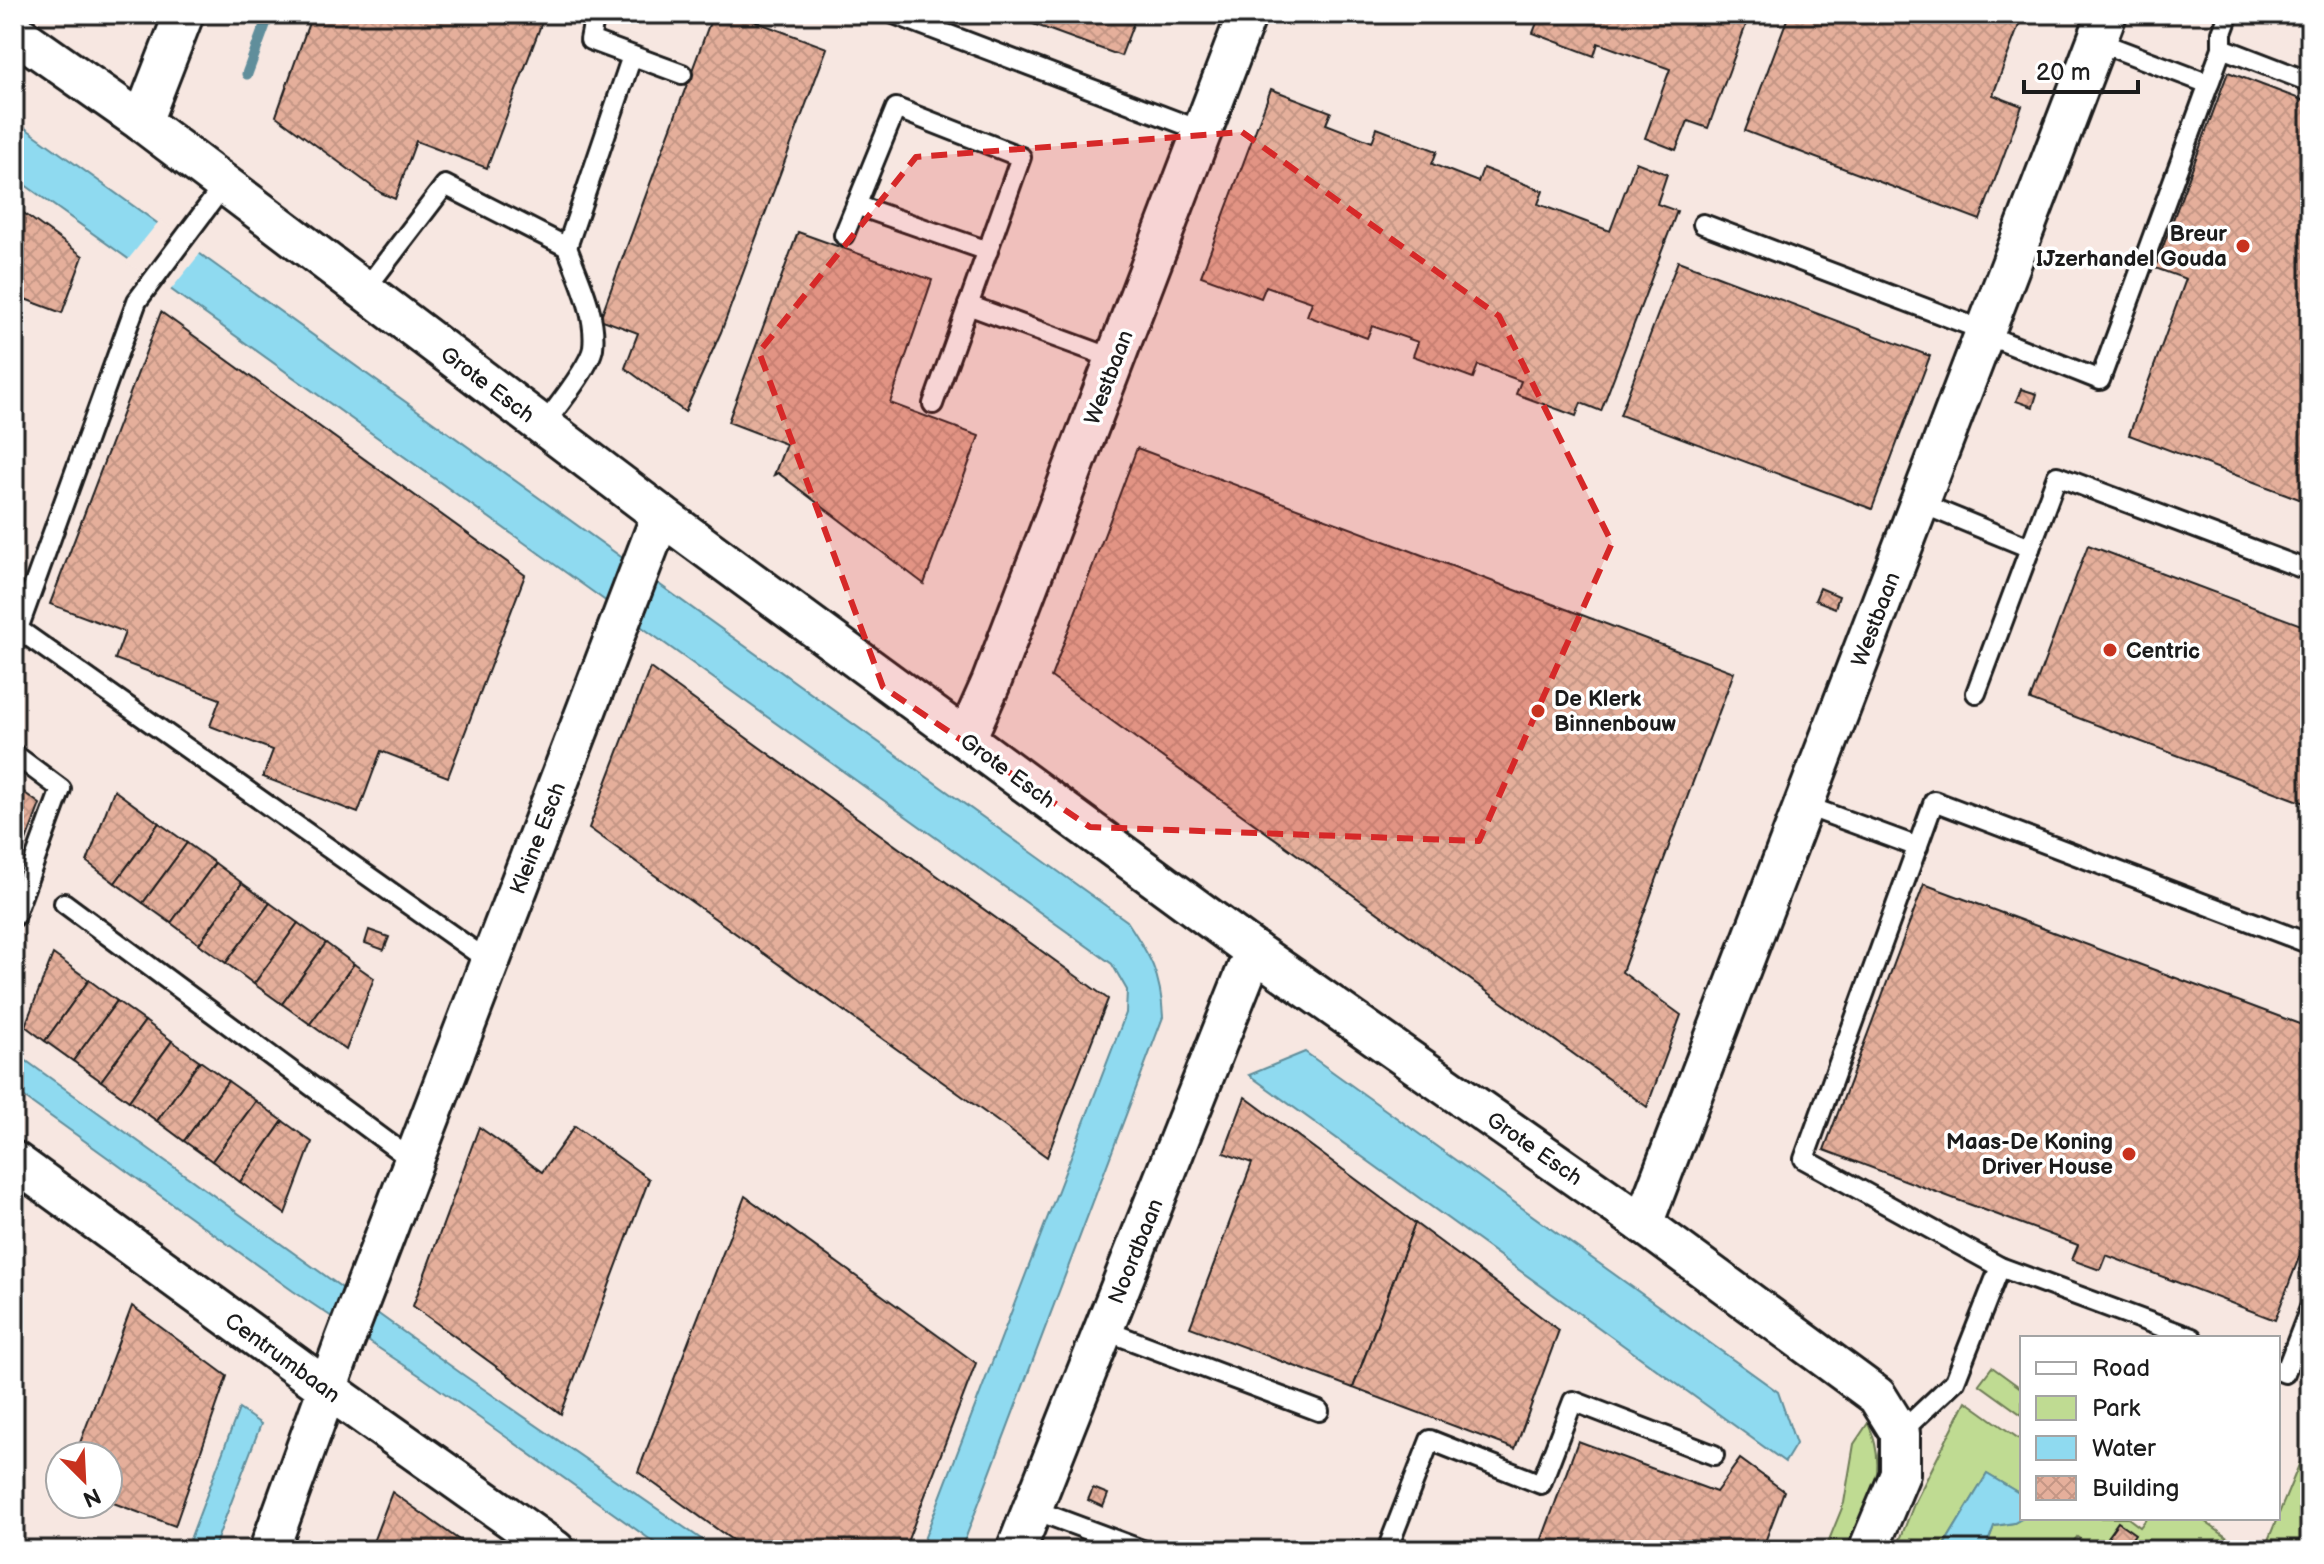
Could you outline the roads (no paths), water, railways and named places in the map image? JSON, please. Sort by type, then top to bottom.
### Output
[{"type":"street","points":[[142,122],[184,14]]},
{"type":"street","name":"Westbaan","points":[[966,739],[991,683],[1247,14]]},
{"type":"street","name":"Westbaan","points":[[1643,1224],[2102,27]]},
{"type":"street","name":"Grote Esch","points":[[14,32],[142,122],[661,515],[1254,951],[1643,1224],[1877,1396],[1900,1433]]},
{"type":"street","name":"Kleine Esch","points":[[269,1550],[345,1340],[661,515]]},
{"type":"street","name":"Noordbaan","points":[[1016,1550],[1254,951]]},
{"type":"street","name":"Centrumbaan","points":[[14,1161],[555,1550]]},
{"type":"street","points":[[1868,1550],[1900,1474],[1900,1433]]},
{"type":"lane","points":[[595,14],[590,40],[682,74]]},
{"type":"lane","points":[[894,14],[1202,131]]},
{"type":"lane","points":[[1703,224],[1985,332],[2100,380],[2222,48],[2222,33],[2229,14]]},
{"type":"lane","points":[[2102,27],[2209,84]]},
{"type":"lane","points":[[2222,48],[2310,82]]},
{"type":"lane","points":[[543,426],[593,350],[590,312],[567,247],[632,56]]},
{"type":"lane","points":[[844,235],[896,108],[1021,157],[933,404]]},
{"type":"lane","points":[[224,185],[137,301],[18,629],[490,962]]},
{"type":"lane","points":[[364,291],[445,185],[567,247]]},
{"type":"lane","points":[[856,205],[988,251]]},
{"type":"lane","points":[[968,305],[1115,359]]},
{"type":"lane","points":[[1976,693],[2057,476],[2310,571]]},
{"type":"lane","points":[[1920,503],[2030,548]]},
{"type":"lane","points":[[14,754],[61,789],[14,917]]},
{"type":"lane","points":[[2187,1336],[2000,1267],[1804,1159],[1934,801],[2310,944]]},
{"type":"lane","points":[[1804,805],[1918,847]]},
{"type":"lane","points":[[64,903],[413,1161]]},
{"type":"lane","points":[[1900,1433],[1955,1381],[2000,1267]]},
{"type":"lane","points":[[2280,1371],[2285,1373],[2310,1308]]},
{"type":"lane","points":[[1104,1330],[1319,1411]]},
{"type":"lane","points":[[1387,1550],[1430,1440],[1541,1484],[1573,1401],[1714,1455]]},
{"type":"lane","points":[[1032,1509],[1142,1550]]},
{"type":"water","points":[[14,120],[1127,921],[1153,966],[1160,988],[1163,1017],[961,1550],[920,1550],[1126,1013],[1127,990],[1112,964],[14,177]]},
{"type":"water","points":[[14,1052],[462,1374],[717,1550],[665,1550],[419,1375],[293,1291],[14,1090]]},
{"type":"water","points":[[1305,1052],[1778,1392],[1796,1444],[1785,1462],[1249,1075]]},
{"type":"water","points":[[239,1409],[261,1424],[213,1550],[186,1550]]},
{"type":"water","points":[[1987,1474],[2020,1494],[2020,1520],[1994,1526],[1985,1550],[1941,1550]]},
{"type":"waterway","points":[[247,74],[269,14]]},
{"type":"place","name":"Breur IJzerhandel Gouda","points":[[2243,246]]},
{"type":"place","name":"Centric","points":[[2110,650]]},
{"type":"place","name":"De Klerk Binnenbouw","points":[[1538,711]]},
{"type":"place","name":"Maas-De Koning Driver House","points":[[2129,1154]]}]
